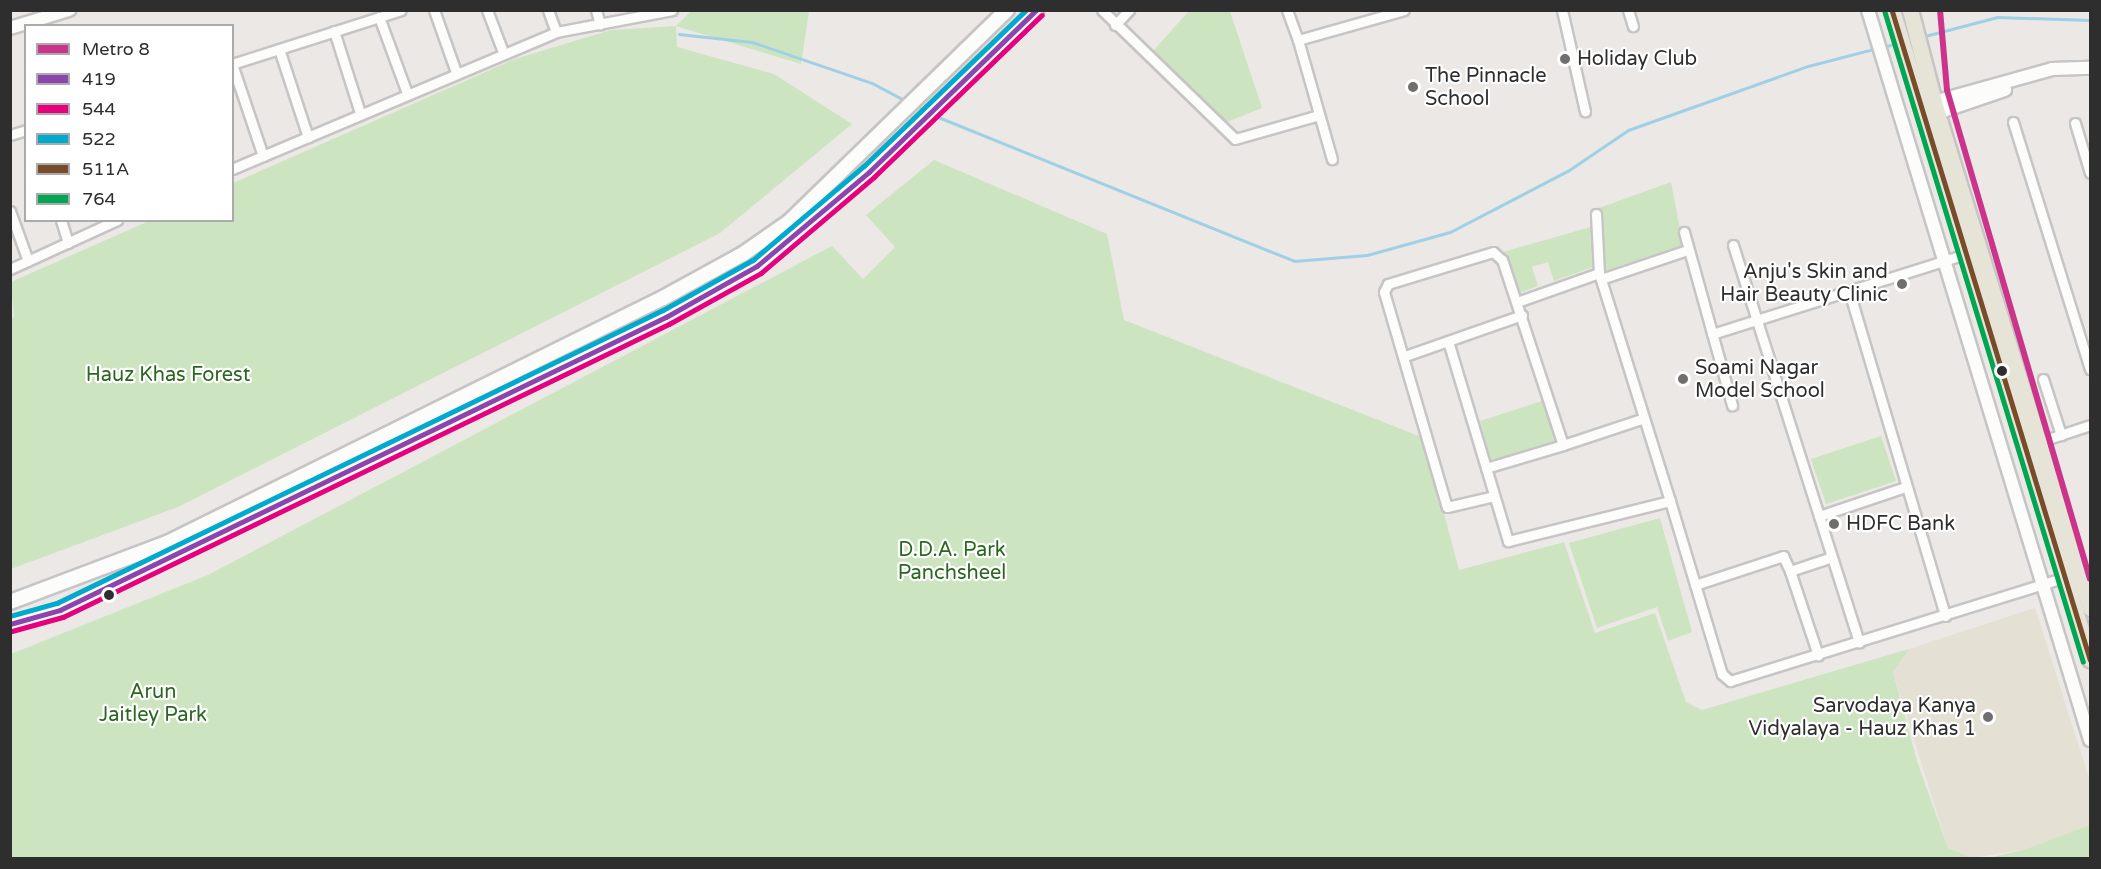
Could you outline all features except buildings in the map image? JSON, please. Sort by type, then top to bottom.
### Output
[{"type":"main road","points":[[10,602],[167,543],[663,298],[789,222],[1007,10]]},
{"type":"main road","points":[[10,624],[49,613],[666,317],[757,266],[837,201],[1037,10]]},
{"type":"main road","points":[[1892,10],[1930,107],[2091,608]]},
{"type":"main road","points":[[1910,10],[1930,107],[1966,254],[2091,659]]},
{"type":"main road","points":[[42,591],[59,598],[58,605],[49,613]]},
{"type":"street","points":[[10,28],[69,10]]},
{"type":"street","points":[[234,63],[401,10]]},
{"type":"street","points":[[434,10],[456,72]]},
{"type":"street","points":[[487,10],[503,52]]},
{"type":"street","points":[[548,10],[556,32]]},
{"type":"street","points":[[596,10],[600,24]]},
{"type":"street","points":[[234,168],[503,52],[556,32],[672,10]]},
{"type":"street","points":[[1102,10],[1235,139],[1319,115]]},
{"type":"street","points":[[1115,25],[1129,10]]},
{"type":"street","points":[[1287,10],[1298,40],[1332,159]]},
{"type":"street","points":[[1298,40],[1379,14],[1404,10]]},
{"type":"street","points":[[1562,10],[1585,111]]},
{"type":"street","points":[[1628,10],[1633,26]]},
{"type":"street","points":[[1868,10],[2091,740]]},
{"type":"street","points":[[379,17],[407,93]]},
{"type":"street","points":[[334,32],[360,114]]},
{"type":"street","points":[[279,49],[308,137]]},
{"type":"street","points":[[1930,107],[2052,69],[2091,68]]},
{"type":"street","points":[[234,70],[262,156]]},
{"type":"street","points":[[1930,107],[2045,77],[2091,74]]},
{"type":"street","points":[[2013,122],[2091,369]]},
{"type":"street","points":[[2075,123],[2091,173]]},
{"type":"street","points":[[10,211],[28,261]]},
{"type":"street","points":[[1596,214],[1600,276],[1695,585],[1727,680],[1818,655],[2066,577]]},
{"type":"street","points":[[62,222],[68,243]]},
{"type":"street","points":[[10,269],[113,222]]},
{"type":"street","points":[[1684,232],[1687,250],[1713,333],[1732,405]]},
{"type":"street","points":[[1733,245],[1859,642]]},
{"type":"street","points":[[1517,302],[1687,250]]},
{"type":"street","points":[[1494,496],[1447,507],[1405,356],[1384,292],[1388,284],[1493,252],[1502,260],[1563,445]]},
{"type":"street","points":[[1713,333],[1966,254]]},
{"type":"street","points":[[1849,291],[1905,487],[1945,616]]},
{"type":"street","points":[[1405,356],[1522,315]]},
{"type":"street","points":[[1448,341],[1507,539],[1513,543],[1670,501]]},
{"type":"street","points":[[2043,379],[2061,435]]},
{"type":"street","points":[[1486,468],[1644,418]]},
{"type":"street","points":[[2039,442],[2091,425]]},
{"type":"street","points":[[1819,516],[1905,487]]},
{"type":"street","points":[[1695,585],[1784,556],[1818,655]]},
{"type":"street","points":[[1790,571],[1832,558]]},
{"type":"shaded area","name":"Sarvodaya Kanya Vidyalaya - Hauz Khas 1","points":[[2035,608],[2090,781],[2090,825],[2026,849],[1973,858],[1948,848],[1893,672],[1909,649]]},
{"type":"green space","points":[[691,11],[809,11],[801,64],[676,26]]},
{"type":"green space","points":[[1189,11],[1230,11],[1262,108],[1227,122],[1153,51]]},
{"type":"green space","name":"Hauz Khas Forest","points":[[676,26],[677,47],[774,74],[852,124],[720,233],[178,507],[11,569],[10,318],[14,317],[11,282],[147,222],[234,222],[234,183],[515,59],[611,30]]},
{"type":"green space","name":"D.D.A. Park Panchsheel","points":[[934,160],[1107,234],[1124,320],[1424,438],[1459,570],[1564,542],[1595,633],[1655,613],[1686,702],[1702,710],[1909,649],[1893,672],[1917,761],[1948,848],[1973,858],[11,858],[11,654],[208,575],[832,246],[863,279],[895,247],[866,215]]},
{"type":"green space","points":[[1671,182],[1683,245],[1604,271],[1599,208]]},
{"type":"green space","points":[[1591,227],[1593,267],[1554,281],[1548,262],[1532,267],[1538,286],[1517,294],[1503,252]]},
{"type":"green space","points":[[1542,401],[1555,442],[1491,460],[1480,421]]},
{"type":"green space","points":[[1881,436],[1896,481],[1826,504],[1811,459]]},
{"type":"green space","points":[[1660,518],[1692,632],[1668,641],[1657,607],[1597,628],[1569,543]]},
{"type":"green space","points":[[2090,825],[2090,858],[1989,858],[2026,849]]},
{"type":"waterway","points":[[1921,37],[1997,17],[2090,20]]},
{"type":"waterway","points":[[679,34],[752,42],[872,83],[906,101]]},
{"type":"waterway","points":[[1883,47],[1897,43]]},
{"type":"waterway","points":[[933,115],[1294,261],[1367,255],[1450,232],[1569,170],[1628,130],[1808,66],[1877,48]]},
{"type":"waterway","points":[[914,105],[927,112]]},
{"type":"metro line","name":"8","points":[[1940,10],[1947,90],[2090,579]]},
{"type":"transit line","name":"522","points":[[10,616],[57,603],[663,310],[753,260],[864,166],[1026,10]]},
{"type":"transit line","name":"419","points":[[10,624],[60,610],[666,317],[757,266],[869,172],[1036,10]]},
{"type":"transit line","name":"511A","points":[[1892,10],[2090,659]]},
{"type":"transit line","name":"764","points":[[1885,12],[2083,661]]},
{"type":"transit line","name":"544","points":[[12,631],[63,617],[669,324],[761,273],[874,177],[1042,15]]},
{"type":"place","name":"Holiday Club","points":[[1565,59]]},
{"type":"place","name":"The Pinnacle School","points":[[1413,87]]},
{"type":"place","name":"Anju's Skin and Hair Beauty Clinic","points":[[1902,284]]},
{"type":"place","name":"Soami Nagar Model School","points":[[1683,379]]},
{"type":"place","name":"HDFC Bank","points":[[1834,524]]},
{"type":"place","name":"Sarvodaya Kanya Vidyalaya - Hauz Khas 1","points":[[1988,717]]},
{"type":"park label","name":"Arun Jaitley Park","points":[[153,704]]}]
